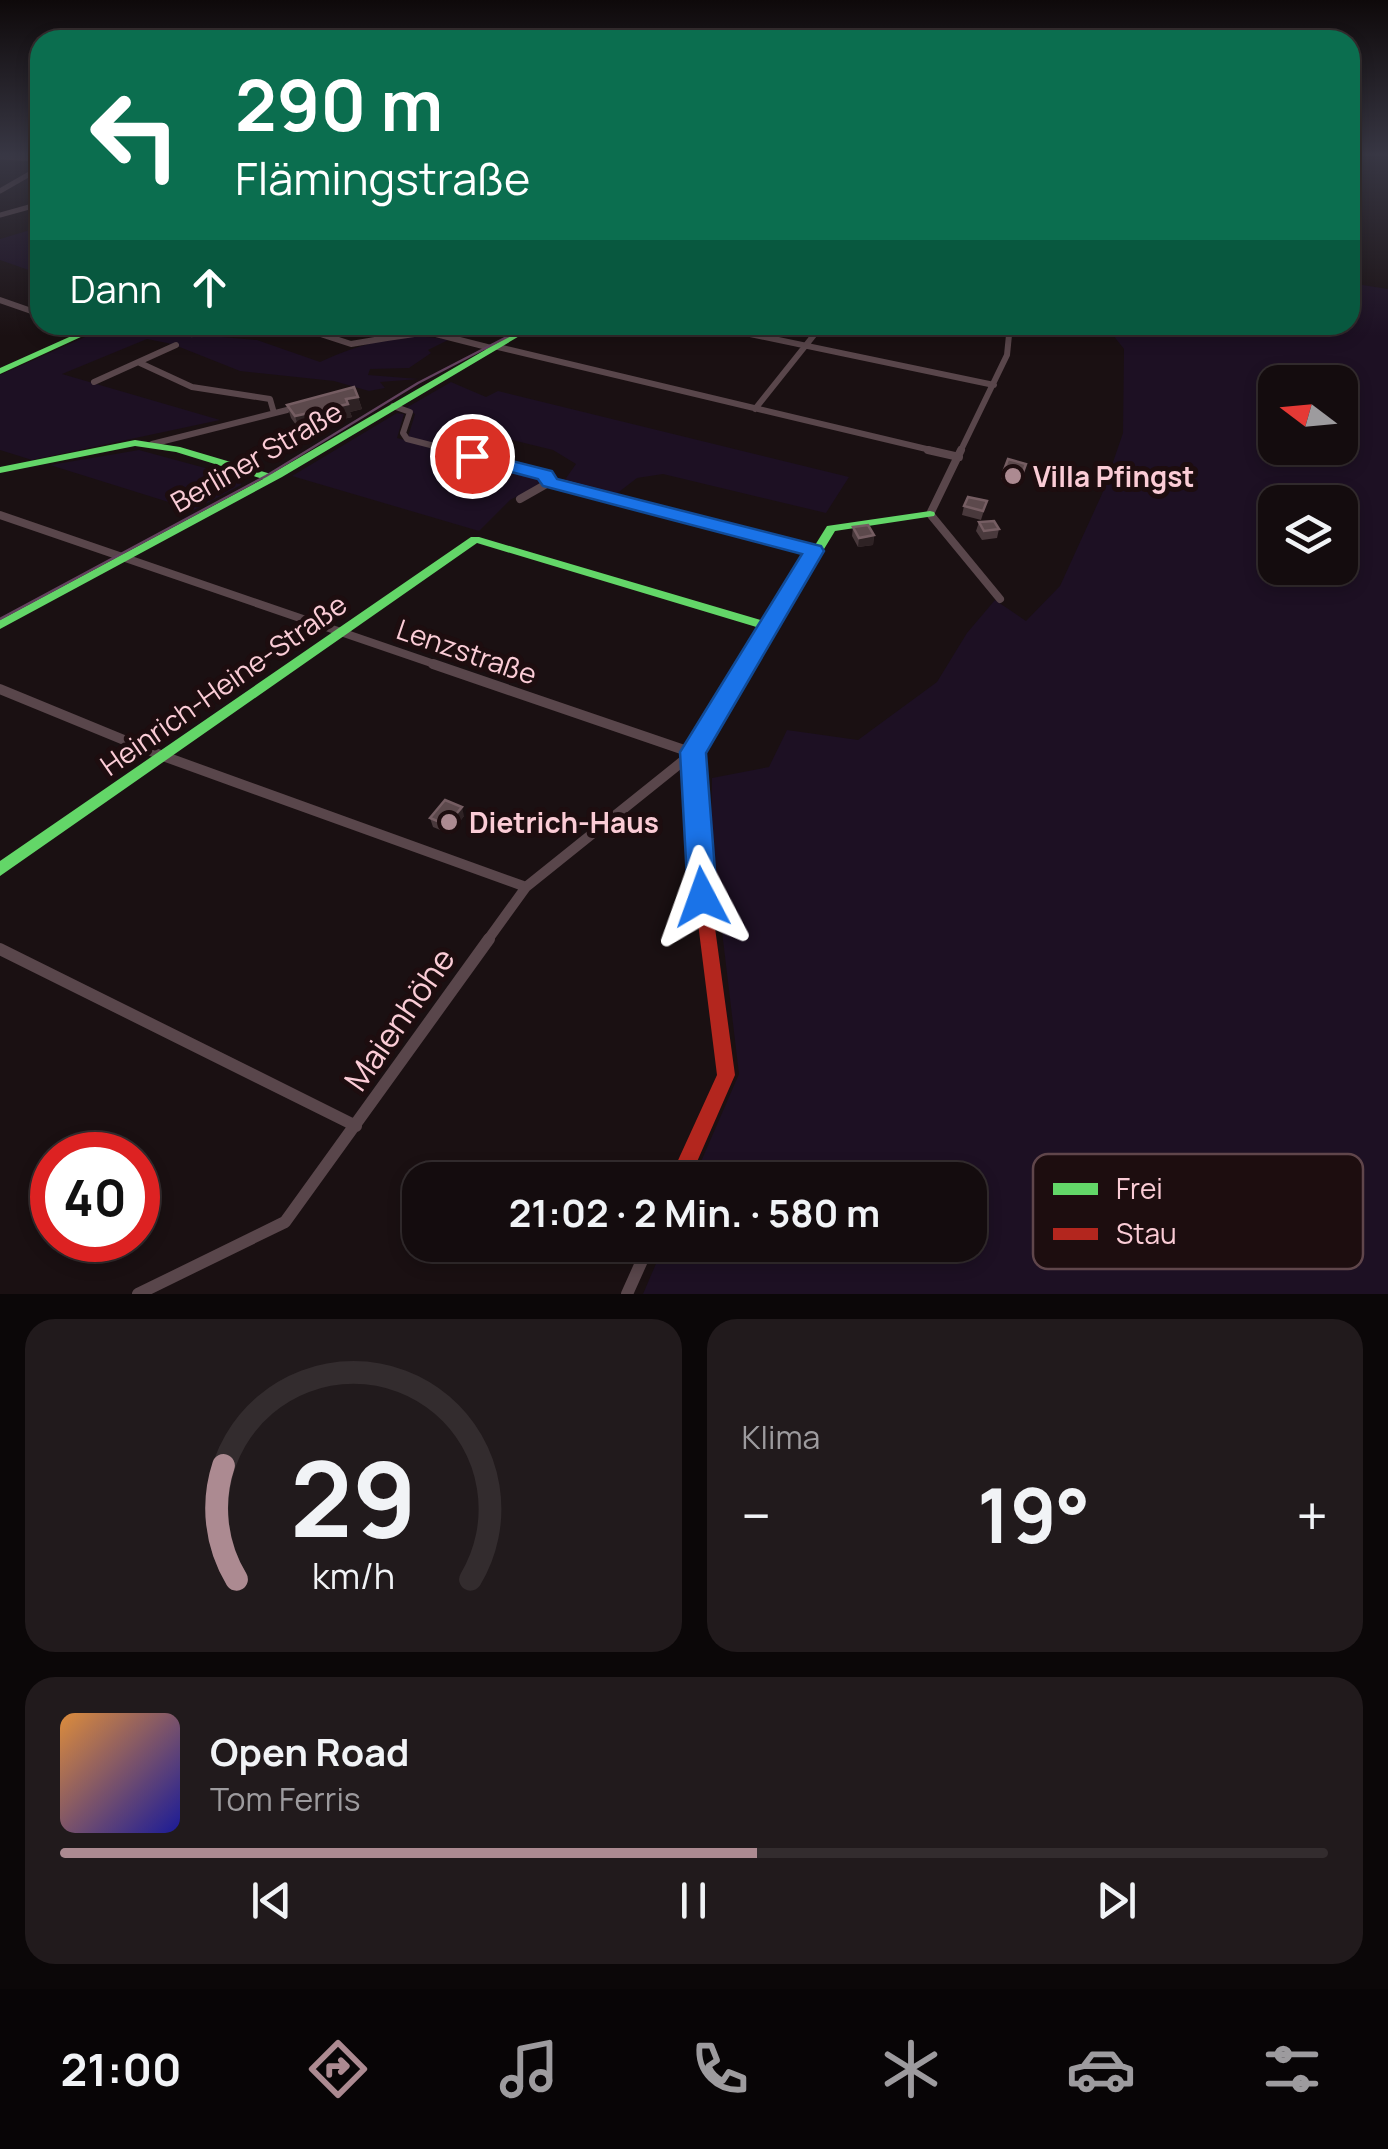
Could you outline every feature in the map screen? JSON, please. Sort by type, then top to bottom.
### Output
[{"type":"street","points":[[2,302],[30,311]]},
{"type":"street","points":[[0,371],[80,335]]},
{"type":"street","points":[[324,335],[351,344],[404,335]]},
{"type":"street","points":[[440,335],[960,457]]},
{"type":"street","name":"Berliner Straße","points":[[0,625],[272,478],[515,335]]},
{"type":"street","points":[[755,335],[994,385]]},
{"type":"street","points":[[755,409],[815,335]]},
{"type":"street","points":[[930,514],[1008,355],[1009,335]]},
{"type":"street","points":[[94,382],[176,345]]},
{"type":"street","points":[[140,363],[192,387],[270,399],[274,413]]},
{"type":"street","points":[[393,406],[410,412],[403,432],[407,439],[546,475],[550,482]]},
{"type":"street","points":[[0,470],[121,445],[152,444],[287,410]]},
{"type":"street","points":[[152,444],[272,478]]},
{"type":"street","points":[[520,499],[527,491],[550,482],[814,551]]},
{"type":"street","points":[[686,1162],[726,1075],[702,897],[693,752],[831,528],[930,514]]},
{"type":"street","points":[[930,514],[1000,599]]},
{"type":"street","name":"Lenzstraße","points":[[0,515],[693,752]]},
{"type":"street","name":"Heinrich-Heine-Straße","points":[[0,869],[475,539],[770,628]]},
{"type":"street","points":[[0,690],[163,756],[526,887]]},
{"type":"street","name":"Maienhöhe","points":[[138,1294],[285,1222],[526,887],[693,752]]},
{"type":"street","points":[[0,949],[356,1126]]},
{"type":"street","points":[[627,1294],[641,1262]]},
{"type":"shaded area","points":[[30,230],[30,270],[0,260],[0,239]]},
{"type":"shaded area","points":[[1360,285],[1388,289],[1388,1294],[643,1294],[657,1262],[987,1262],[987,1162],[701,1162],[739,1074],[711,839],[712,778],[769,767],[787,730],[858,740],[937,682],[967,633],[995,600],[1026,621],[1060,586],[1102,494],[1123,433],[1124,349],[1113,335],[1360,335]]},
{"type":"shaded area","points":[[90,335],[200,335],[257,340],[320,362],[382,340],[448,340],[428,350],[431,353],[409,368],[370,369],[368,375],[419,379],[380,382],[385,388],[369,391],[334,381],[240,371],[172,344],[147,339],[62,374],[220,420],[32,460],[0,450],[0,375]]},
{"type":"shaded area","points":[[451,382],[486,397],[498,391],[849,477],[826,513],[663,474],[637,478],[615,495],[564,481],[576,464],[553,450],[500,437],[481,457],[408,437],[415,414],[406,408]]},
{"type":"shaded area","points":[[397,413],[404,414],[397,438],[539,476],[545,482],[510,500],[479,531],[292,476]]},
{"type":"shaded area","points":[[139,450],[242,478],[241,485],[194,510],[50,465]]},
{"type":"building","points":[[354,387],[358,397],[346,399],[348,404],[295,416],[287,405]]},
{"type":"building","points":[[1008,459],[1026,464],[1022,475],[1004,470]]},
{"type":"building","points":[[968,497],[987,501],[983,511],[964,506]]},
{"type":"building","points":[[994,521],[999,529],[984,531],[979,522]]},
{"type":"building","points":[[868,525],[874,535],[859,538],[853,527]]},
{"type":"building","points":[[445,800],[462,807],[447,825],[430,818]]},
{"type":"tram line","points":[[0,619],[266,476],[418,383],[511,335]]},
{"type":"traffic: fast","points":[[0,371],[81,335]]},
{"type":"traffic: fast","points":[[0,625],[278,475],[517,335]]},
{"type":"traffic: fast","points":[[0,470],[135,443],[177,449],[272,478]]},
{"type":"traffic: fast","points":[[702,891],[693,753],[831,528],[930,514]]},
{"type":"traffic: fast","points":[[0,869],[475,539],[770,627]]},
{"type":"traffic: jam","points":[[687,1162],[726,1075],[702,891]]},
{"type":"place","name":"Villa Pfingst","points":[[1013,476]]},
{"type":"place","name":"Dietrich-Haus","points":[[449,822]]},
{"type":"route","points":[[472,456],[546,475],[550,482],[814,551],[693,752],[702,897]]}]
